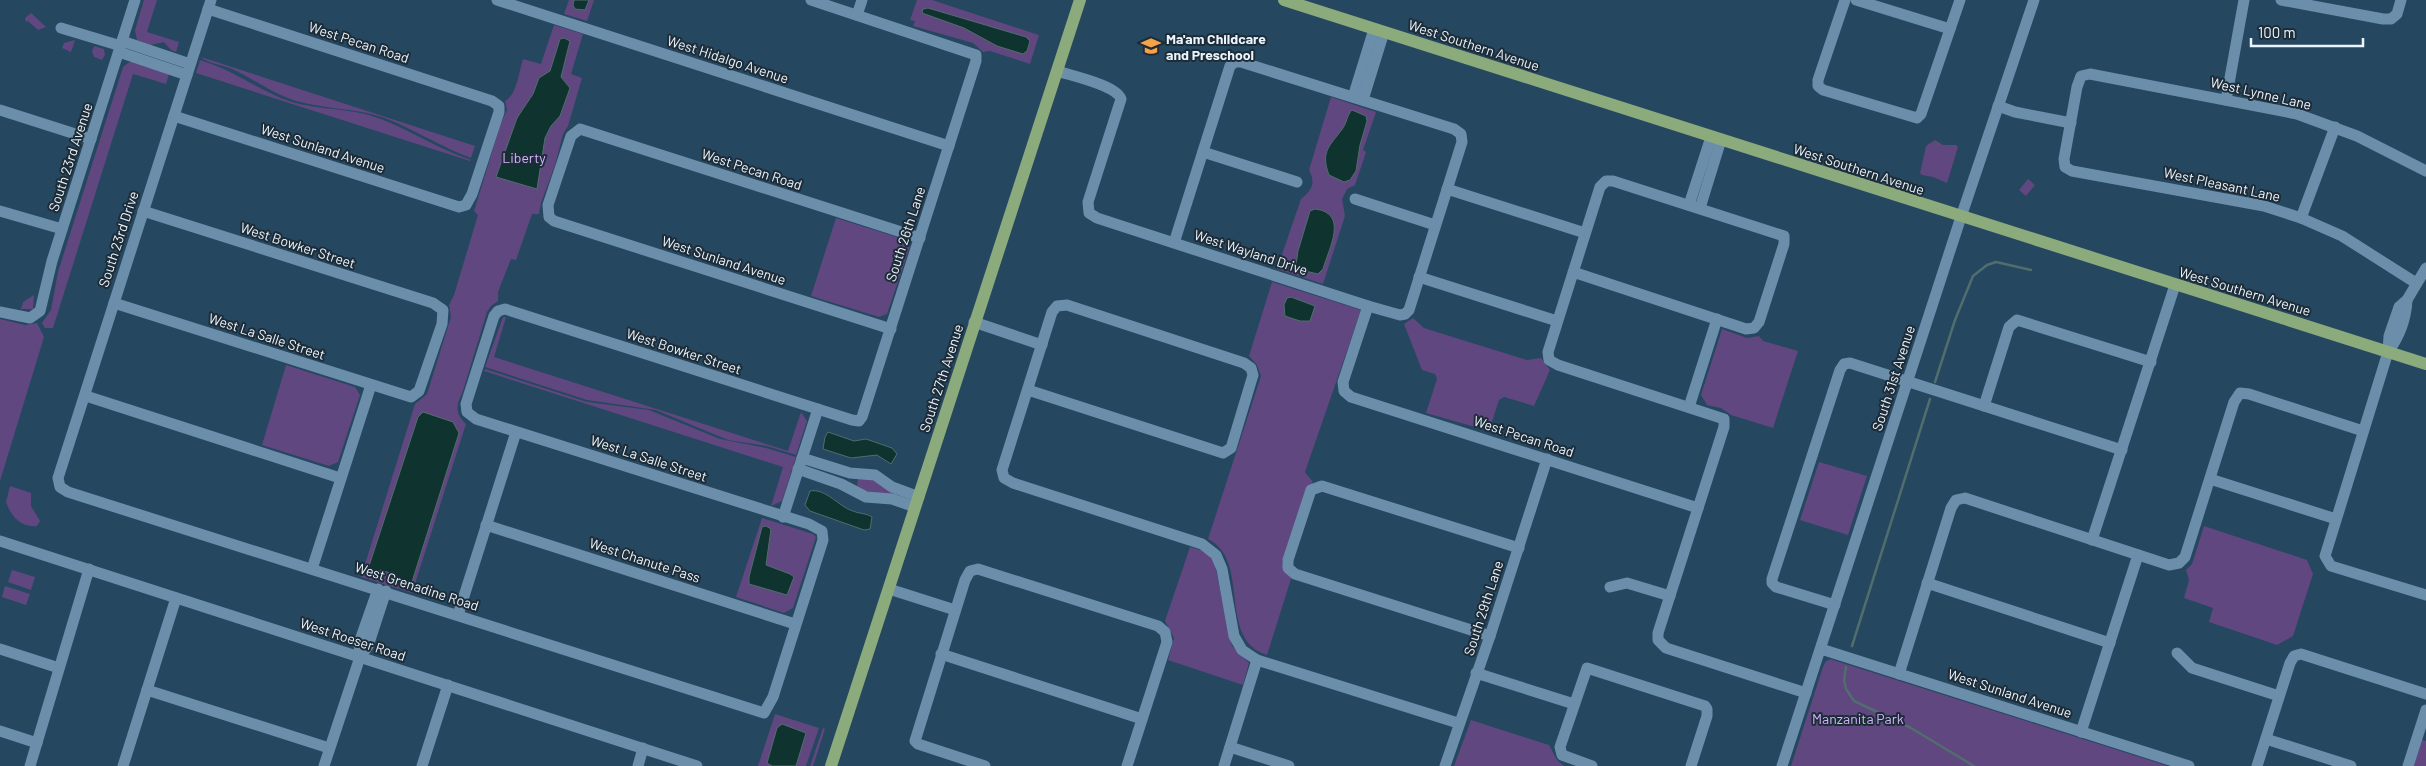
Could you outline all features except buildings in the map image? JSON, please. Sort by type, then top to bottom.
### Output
[{"type":"main road","name":"South 27th Avenue","points":[[831,766],[1080,0]]},
{"type":"main road","name":"West Southern Avenue","points":[[1284,0],[2426,364]]},
{"type":"street","name":"South 23rd Avenue","points":[[0,312],[30,318],[38,314],[42,307],[52,261],[135,0]]},
{"type":"street","name":"West Hidalgo Avenue","points":[[497,0],[515,3],[949,146]]},
{"type":"street","points":[[811,0],[858,15],[862,0]]},
{"type":"street","points":[[1846,0],[1818,80],[1818,86],[1823,90],[1916,118],[1921,114],[1960,0]]},
{"type":"street","points":[[1856,0],[1950,29]]},
{"type":"street","name":"South 31st Avenue","points":[[1782,766],[1961,217],[2034,0]]},
{"type":"street","points":[[2226,100],[2244,0]]},
{"type":"street","points":[[2281,0],[2391,20],[2397,14],[2401,0]]},
{"type":"street","name":"South 23rd Drive","points":[[60,487],[58,478],[86,396],[210,4]]},
{"type":"street","name":"West Pecan Road","points":[[210,4],[478,96],[492,101],[499,106],[499,112],[472,194],[463,207]]},
{"type":"street","name":"South 26th Lane","points":[[858,15],[976,55],[920,238],[864,413],[859,421]]},
{"type":"street","points":[[61,28],[189,69]]},
{"type":"street","points":[[1358,98],[1379,31]]},
{"type":"street","points":[[1174,243],[1230,66],[1235,62],[1241,62],[1454,128],[1461,134],[1462,142],[1419,277],[1557,321]]},
{"type":"street","name":"West Wayland Drive","points":[[1057,71],[1112,89],[1119,94],[1121,104],[1088,202],[1089,213],[1097,218],[1400,315],[1405,314],[1408,310],[1419,277]]},
{"type":"street","name":"West Lynne Lane","points":[[2071,123],[2077,87],[2081,76],[2090,74],[2297,114],[2335,127],[2426,171]]},
{"type":"street","points":[[1998,106],[2015,112],[2071,123]]},
{"type":"street","points":[[0,110],[91,139]]},
{"type":"street","name":"West Sunland Avenue","points":[[174,116],[454,206],[463,207]]},
{"type":"street","name":"West Pleasant Lane","points":[[2071,123],[2064,159],[2065,167],[2072,171],[2264,206],[2301,218],[2342,236],[2416,283]]},
{"type":"street","points":[[2301,218],[2335,127]]},
{"type":"street","name":"West Pecan Road","points":[[549,217],[548,205],[571,136],[580,129],[920,238]]},
{"type":"street","points":[[1694,207],[1716,138]]},
{"type":"street","points":[[1203,152],[1297,182]]},
{"type":"street","points":[[1573,272],[1746,329],[1754,328],[1761,313],[1784,244],[1784,236],[1613,181],[1606,181],[1600,188],[1557,321],[1548,352],[1549,360],[1558,365],[1724,419],[1724,427],[1658,633],[1658,640],[1666,648],[1806,693]]},
{"type":"street","points":[[1447,189],[1585,233]]},
{"type":"street","points":[[1355,199],[1435,225]]},
{"type":"street","points":[[0,211],[62,229]]},
{"type":"street","name":"West Bowker Street","points":[[143,211],[434,303],[443,310],[442,324],[419,391],[411,397]]},
{"type":"street","name":"West Sunland Avenue","points":[[549,217],[568,226],[890,329]]},
{"type":"street","points":[[2426,268],[2407,300],[2406,312],[2398,339],[2388,352],[2326,552],[2326,560],[2331,566],[2426,595]]},
{"type":"street","points":[[2092,540],[2175,285]]},
{"type":"street","name":"West La Salle Street","points":[[114,303],[411,397]]},
{"type":"street","points":[[1028,390],[1223,453],[1231,448],[1253,375],[1251,368],[1244,363],[1067,305],[1058,306],[1052,312],[1002,470],[1004,478],[1013,483],[1202,544],[1216,555],[1222,569],[1234,636],[1242,650],[1257,660],[1458,723]]},
{"type":"street","name":"West Pecan Road","points":[[1368,306],[1343,382],[1344,391],[1351,397],[1698,508]]},
{"type":"street","name":"West Bowker Street","points":[[467,412],[467,401],[494,316],[500,309],[859,421]]},
{"type":"street","points":[[1689,407],[1718,320]]},
{"type":"street","points":[[1984,406],[2009,327],[2013,321],[2022,320],[2151,362]]},
{"type":"street","points":[[974,322],[1042,345]]},
{"type":"street","points":[[1835,605],[1772,584],[1840,370],[1844,364],[1850,364],[2122,450]]},
{"type":"street","points":[[312,569],[371,385]]},
{"type":"street","points":[[1899,674],[1951,508],[1956,500],[1965,498],[2169,565],[2179,563],[2185,557],[2234,402],[2240,393],[2250,394],[2363,432]]},
{"type":"street","points":[[86,396],[340,478]]},
{"type":"street","points":[[783,517],[818,409]]},
{"type":"street","name":"West La Salle Street","points":[[467,412],[476,418],[516,432],[822,531],[823,540],[795,624]]},
{"type":"street","points":[[458,615],[516,432]]},
{"type":"street","name":"South 29th Lane","points":[[1445,766],[1458,723],[1490,636],[1547,459]]},
{"type":"street","points":[[800,464],[866,497],[917,502]]},
{"type":"street","points":[[800,464],[850,473],[875,475],[917,502]]},
{"type":"street","points":[[2210,479],[2336,519]]},
{"type":"street","points":[[1490,636],[1296,574],[1288,568],[1288,560],[1311,490],[1322,486],[1519,548]]},
{"type":"street","name":"West Grenadine Road","points":[[60,487],[68,492],[382,590],[764,713],[773,697],[795,624]]},
{"type":"street","name":"West Chanute Pass","points":[[486,525],[795,624]]},
{"type":"street","name":"West Roeser Road","points":[[0,541],[697,766]]},
{"type":"street","points":[[2081,732],[2138,555]]},
{"type":"street","points":[[985,766],[918,744],[915,741],[955,610],[970,571],[978,568],[1158,626],[1165,632],[1167,642],[1127,766]]},
{"type":"street","points":[[30,766],[89,570]]},
{"type":"street","points":[[1610,586],[1627,583],[1670,596]]},
{"type":"street","points":[[1927,583],[2110,643]]},
{"type":"street","points":[[889,589],[955,610]]},
{"type":"street","points":[[324,766],[360,657],[359,643],[382,590]]},
{"type":"street","points":[[122,766],[176,598]]},
{"type":"street","points":[[0,649],[59,668]]},
{"type":"street","name":"West Sunland Avenue","points":[[1821,649],[2190,766]]},
{"type":"street","points":[[2177,653],[2192,668],[2279,696]]},
{"type":"street","points":[[941,654],[1142,719]]},
{"type":"street","points":[[2257,766],[2294,656],[2301,654],[2426,694]]},
{"type":"street","points":[[1224,766],[1257,660]]},
{"type":"street","points":[[1592,766],[1562,755],[1560,747],[1588,668],[1701,703],[1707,710],[1691,766]]},
{"type":"street","points":[[1476,673],[1574,704]]},
{"type":"street","points":[[422,766],[448,685]]},
{"type":"street","points":[[147,690],[329,748]]},
{"type":"street","points":[[2408,766],[2422,739],[2426,710]]},
{"type":"street","points":[[0,731],[37,743]]},
{"type":"street","points":[[2266,738],[2351,766]]},
{"type":"street","points":[[1230,747],[1289,766]]},
{"type":"street","points":[[638,766],[644,748]]},
{"type":"green space","points":[[144,0],[157,0],[147,32],[179,42],[176,52],[171,50],[164,42],[150,45],[137,40],[135,30]]},
{"type":"green space","points":[[569,0],[594,0],[587,21],[564,14]]},
{"type":"green space","points":[[917,0],[932,0],[1039,35],[1030,64],[990,51],[983,52],[973,43],[913,26],[915,21],[910,20]]},
{"type":"green space","points":[[31,13],[46,27],[38,30],[28,21],[26,22],[25,18]]},
{"type":"green space","name":"Liberty","points":[[554,25],[583,34],[571,74],[582,78],[539,214],[532,214],[516,260],[511,259],[498,292],[498,301],[487,312],[458,402],[458,413],[466,424],[412,593],[361,577],[415,404],[427,394],[451,317],[449,305],[454,295],[478,215],[474,211],[501,123],[507,110],[505,101],[515,88],[523,59],[541,64]]},
{"type":"green space","points":[[75,40],[71,52],[62,48],[64,43]]},
{"type":"green space","points":[[94,46],[104,49],[105,55],[102,60],[94,57],[92,51]]},
{"type":"green space","points":[[201,57],[475,146],[471,158],[382,117],[296,101],[232,69]]},
{"type":"green space","points":[[200,60],[222,68],[283,99],[304,105],[369,115],[471,160],[196,73]]},
{"type":"green space","points":[[131,61],[169,74],[166,84],[133,74],[53,328],[45,328],[42,323],[51,310],[58,272],[123,67]]},
{"type":"green space","points":[[1331,97],[1376,112],[1363,150],[1366,152],[1355,185],[1347,189],[1342,199],[1345,216],[1323,284],[1277,269],[1301,199],[1312,186],[1309,170]]},
{"type":"green space","points":[[1935,140],[1943,145],[1956,145],[1958,147],[1947,183],[1920,173],[1926,146]]},
{"type":"green space","points":[[2028,179],[2035,185],[2026,196],[2019,190]]},
{"type":"green space","points":[[836,218],[903,239],[910,246],[887,314],[879,317],[811,296]]},
{"type":"green space","points":[[1272,282],[1361,310],[1305,472],[1313,482],[1305,492],[1282,562],[1291,579],[1267,655],[1252,646],[1242,633],[1229,564],[1221,550],[1208,539],[1261,376],[1257,365],[1249,356]]},
{"type":"green space","points":[[34,295],[33,309],[21,309],[23,302]]},
{"type":"green space","points":[[503,317],[506,317],[494,357],[788,451],[801,412],[807,421],[796,455],[767,446],[728,440],[656,410],[587,400],[485,367]]},
{"type":"green space","points":[[1413,318],[1424,328],[1527,360],[1541,358],[1550,370],[1534,406],[1504,397],[1499,400],[1489,431],[1426,413],[1437,379],[1435,374],[1422,370],[1404,324]]},
{"type":"green space","points":[[0,319],[25,325],[37,323],[44,337],[0,481]]},
{"type":"green space","points":[[1722,329],[1747,338],[1759,336],[1763,341],[1798,351],[1773,428],[1731,415],[1721,408],[1707,405],[1701,395]]},
{"type":"green space","points":[[286,365],[355,387],[360,395],[338,462],[329,466],[262,445]]},
{"type":"green space","points":[[485,369],[587,402],[649,410],[720,439],[766,448],[796,457],[782,501],[771,506],[783,467],[484,371]]},
{"type":"green space","points":[[1819,462],[1867,476],[1848,535],[1800,520]]},
{"type":"green space","points":[[866,476],[897,493],[896,496],[867,491],[857,486],[858,479]]},
{"type":"green space","points":[[10,486],[31,493],[31,506],[40,521],[37,526],[21,523],[11,512],[6,502]]},
{"type":"green space","points":[[762,518],[813,534],[816,537],[793,608],[784,613],[736,597]]},
{"type":"green space","points":[[2204,526],[2307,560],[2313,574],[2293,636],[2277,645],[2209,622],[2213,608],[2184,598],[2189,580],[2186,570],[2192,564]]},
{"type":"green space","points":[[1190,547],[1204,551],[1214,560],[1232,646],[1249,663],[1243,685],[1168,660],[1174,638],[1165,621]]},
{"type":"green space","points":[[12,570],[35,577],[31,590],[8,582]]},
{"type":"green space","points":[[5,586],[30,594],[26,605],[2,597]]},
{"type":"green space","name":"Manzanita Park","points":[[1831,659],[2168,766],[1791,766],[1823,667],[1826,661]]},
{"type":"green space","points":[[775,714],[819,728],[806,766],[758,766]]},
{"type":"green space","points":[[1471,720],[1549,745],[1557,760],[1564,766],[1454,766]]},
{"type":"green space","points":[[823,728],[825,729],[813,766],[810,766]]},
{"type":"green space","points":[[2417,738],[2426,741],[2426,766],[2408,766]]},
{"type":"shaded area","points":[[574,0],[589,0],[585,10],[575,9],[573,5]]},
{"type":"shaded area","points":[[928,8],[1026,37],[1030,41],[1027,51],[1023,54],[997,46],[964,28],[922,13],[923,9]]},
{"type":"shaded area","points":[[564,38],[570,41],[561,77],[570,88],[560,116],[551,126],[545,138],[537,189],[496,177],[517,118],[533,94],[539,78],[550,71],[560,39]]},
{"type":"shaded area","points":[[1352,110],[1366,116],[1367,121],[1360,145],[1356,171],[1350,180],[1344,182],[1329,175],[1326,167],[1326,154],[1330,144],[1343,128]]},
{"type":"shaded area","points":[[1315,209],[1325,212],[1331,217],[1334,224],[1332,242],[1323,269],[1318,274],[1301,270],[1296,265],[1298,251],[1310,211]]},
{"type":"shaded area","points":[[1291,297],[1315,306],[1310,321],[1300,321],[1285,316],[1284,305],[1287,298]]},
{"type":"shaded area","points":[[423,412],[453,422],[459,433],[411,585],[408,586],[395,581],[393,574],[381,570],[372,573],[368,569],[418,417]]},
{"type":"shaded area","points":[[828,432],[854,441],[866,439],[892,448],[897,454],[891,464],[877,455],[851,458],[823,449]]},
{"type":"shaded area","points":[[810,491],[822,492],[848,509],[872,517],[870,529],[864,530],[810,511],[805,505]]},
{"type":"shaded area","points":[[766,526],[771,529],[766,565],[794,577],[787,595],[749,584],[749,577],[762,527]]},
{"type":"shaded area","points":[[782,724],[806,733],[796,766],[772,766],[767,763],[777,728]]},
{"type":"waterway","points":[[1935,382],[1955,320],[1973,276],[1987,265],[1996,262],[2031,270]]},
{"type":"waterway","points":[[1852,646],[1930,399]]},
{"type":"waterway","points":[[1846,667],[1844,680],[1846,689],[1854,701],[1911,728],[1974,766]]},
{"type":"place","name":"Ma'am Childcare and Preschool","points":[[1151,46]]}]
